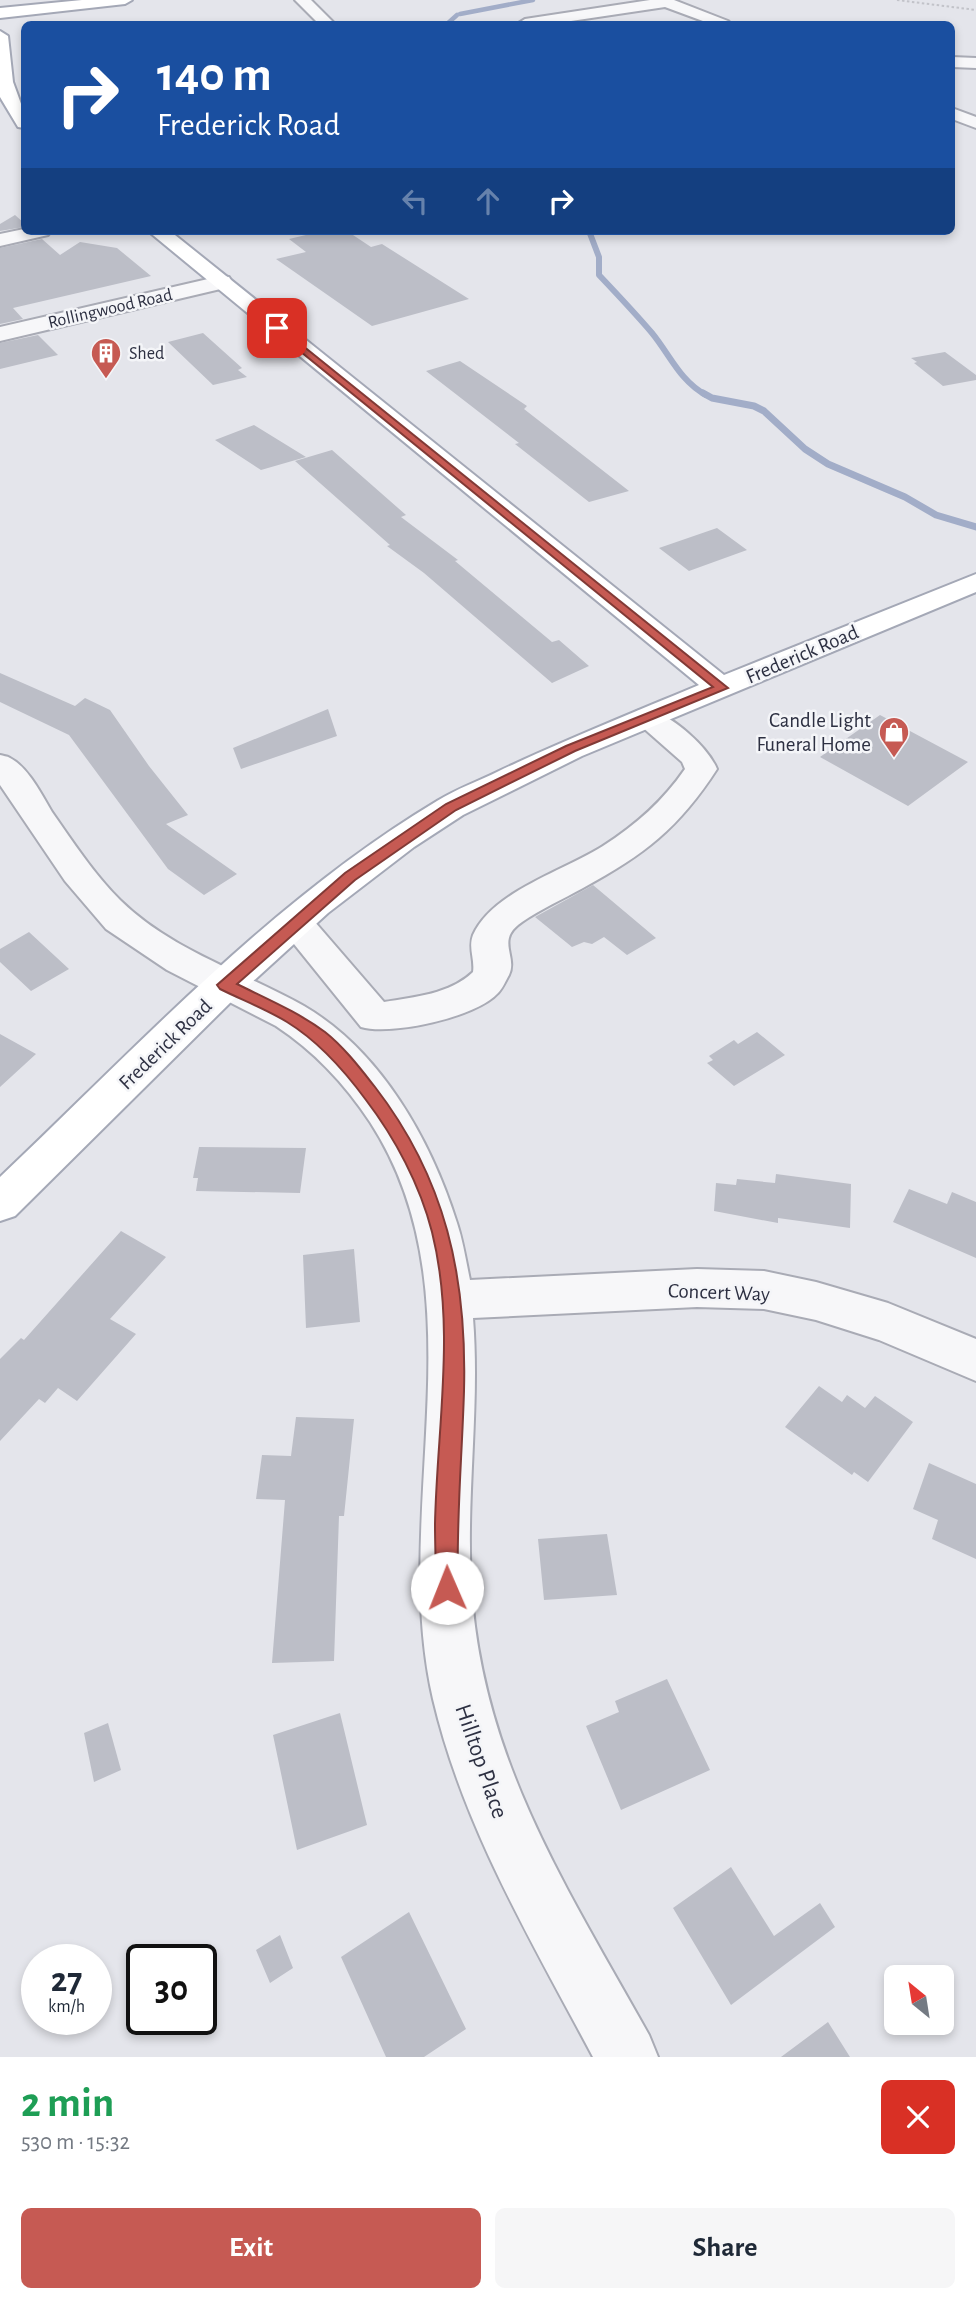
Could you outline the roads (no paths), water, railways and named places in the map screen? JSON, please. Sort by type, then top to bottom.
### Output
[{"type":"main road","points":[[0,7],[72,0]]},
{"type":"main road","points":[[0,13],[125,0]]},
{"type":"main road","points":[[0,36],[6,95],[10,108],[21,120]]},
{"type":"main road","points":[[163,235],[722,688]]},
{"type":"main road","name":"Frederick Road","points":[[0,1204],[225,985],[295,923],[350,876],[451,807],[571,748],[976,582]]},
{"type":"street","points":[[302,0],[324,21]]},
{"type":"street","points":[[543,21],[664,1],[715,21]]},
{"type":"street","points":[[955,62],[976,63]]},
{"type":"street","points":[[955,114],[976,122]]},
{"type":"street","points":[[0,240],[23,235]]},
{"type":"street","name":"Rollingwood Road","points":[[0,334],[221,282]]},
{"type":"street","points":[[295,923],[375,1017],[428,1010],[474,992],[488,983],[493,969],[488,947],[494,929],[507,914],[627,847],[663,820],[694,782],[701,769],[696,757],[648,718]]},
{"type":"street","name":"Hilltop Place","points":[[0,765],[15,781],[92,892],[118,919],[152,944],[225,985],[292,1017],[322,1039],[358,1077],[389,1118],[415,1164],[440,1232],[451,1300],[454,1390],[446,1523],[447,1588],[449,1640],[463,1718],[498,1814],[626,2057]]},
{"type":"street","name":"Concert Way","points":[[451,1300],[697,1288],[764,1290],[816,1301],[888,1323],[976,1360]]},
{"type":"waterway","points":[[460,14],[533,0]]},
{"type":"waterway","points":[[450,21],[457,15]]},
{"type":"waterway","points":[[591,235],[599,257],[599,275],[652,333],[682,375],[703,393]]},
{"type":"waterway","points":[[703,393],[712,398],[754,406],[764,411],[805,449],[828,464],[905,497],[936,515],[976,527]]},
{"type":"place","name":"Shed","points":[[106,380]]},
{"type":"place","name":"Candle Light Funeral Home","points":[[894,759]]}]
